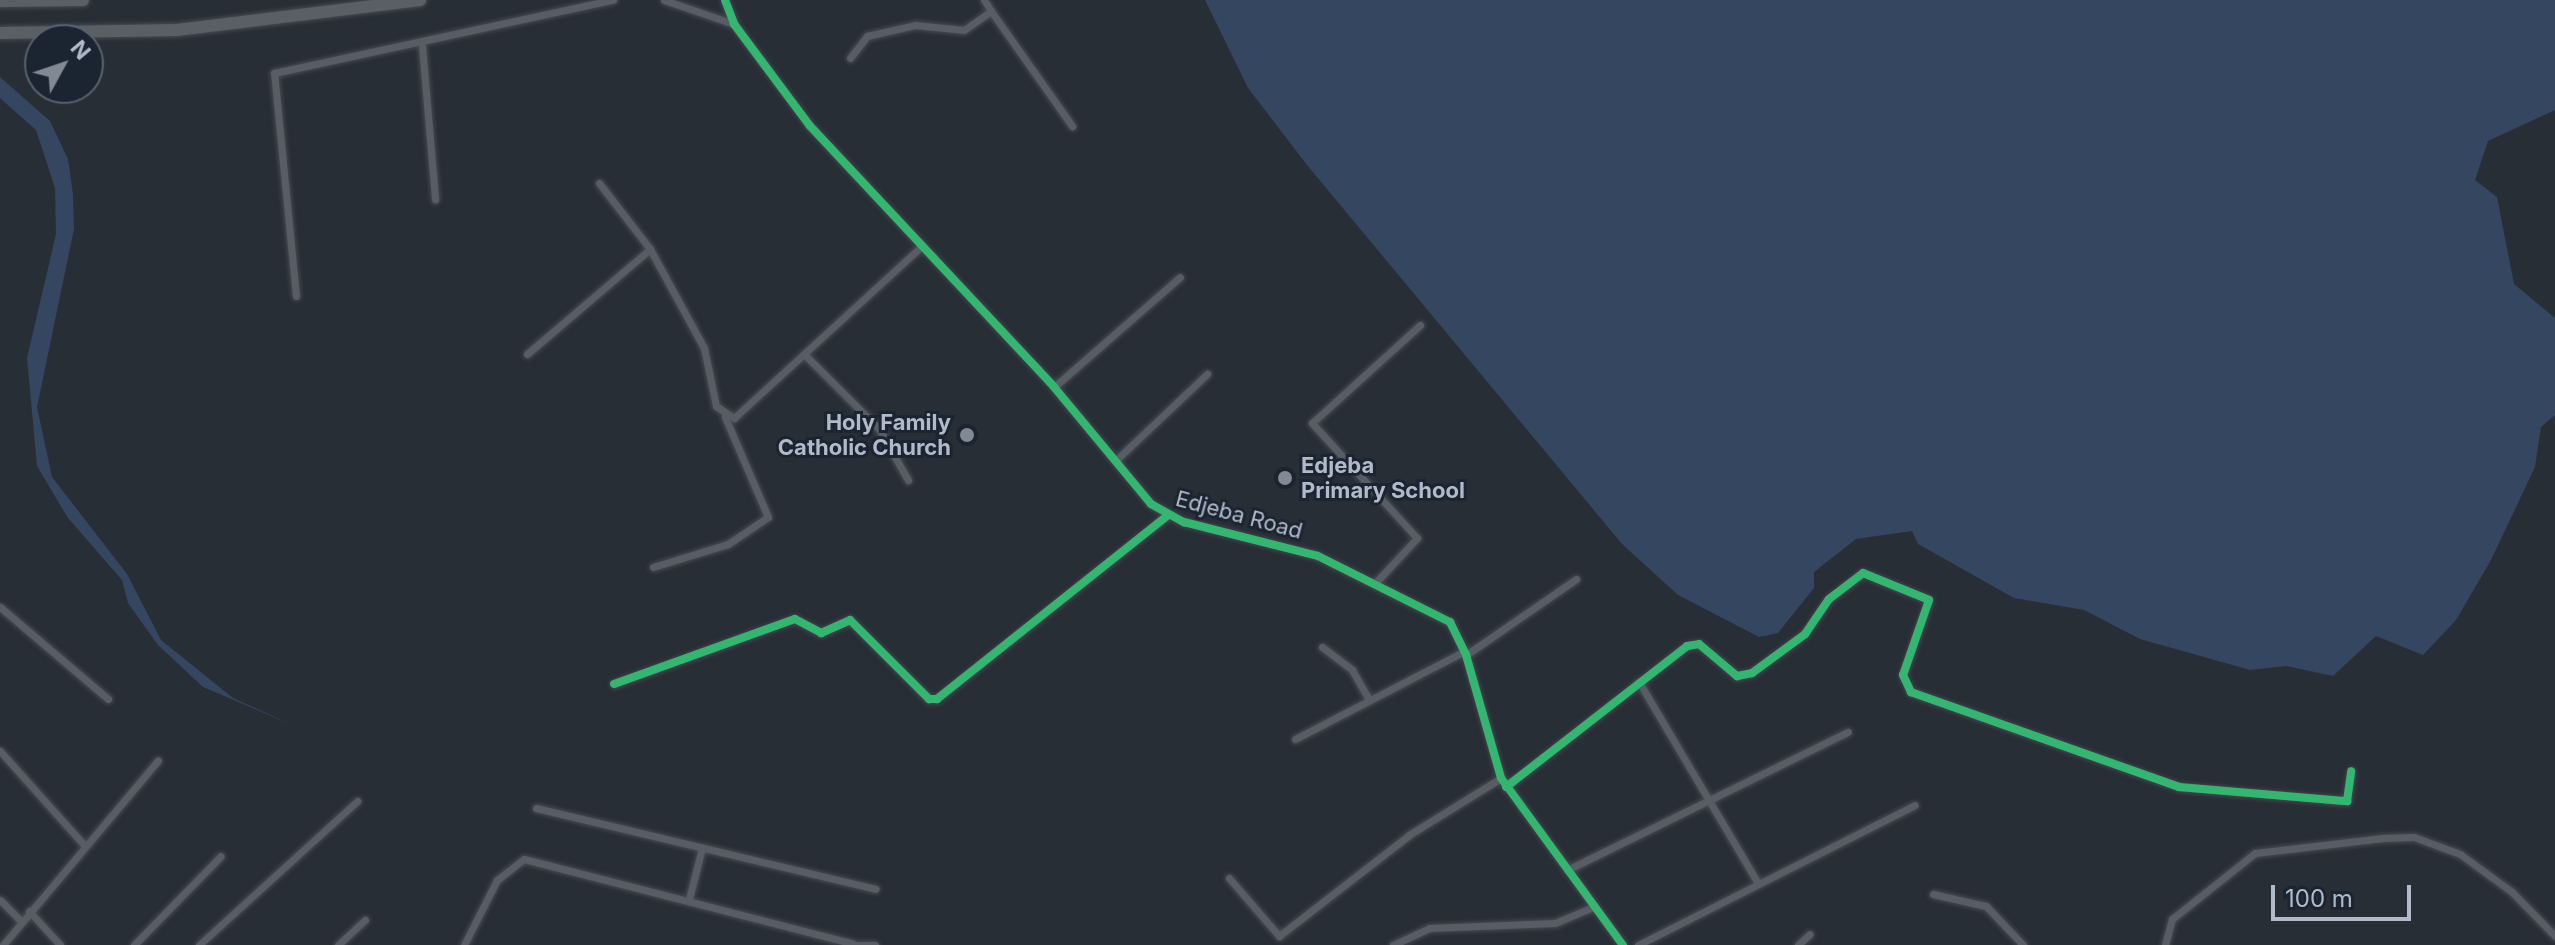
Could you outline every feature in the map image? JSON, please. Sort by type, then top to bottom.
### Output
[{"type":"main road","points":[[0,1],[83,0]]},
{"type":"main road","points":[[0,33],[177,30],[420,0]]},
{"type":"street","points":[[296,296],[274,73],[422,46],[613,0]]},
{"type":"street","points":[[664,0],[734,24]]},
{"type":"street","name":"Edjeba Road","points":[[725,0],[734,24],[810,126],[1054,387],[1115,461],[1167,516],[1272,540],[1377,581],[1436,610],[1465,653],[1506,787],[1623,945]]},
{"type":"street","points":[[984,0],[1072,126]]},
{"type":"street","points":[[850,58],[864,37],[915,25],[964,30],[991,11]]},
{"type":"street","points":[[422,46],[435,199]]},
{"type":"street","points":[[599,183],[650,249],[704,348],[716,406],[725,417],[768,517],[762,528],[728,544],[653,567]]},
{"type":"street","points":[[725,417],[734,418],[806,356],[922,246]]},
{"type":"street","points":[[527,354],[650,249]]},
{"type":"street","points":[[1054,387],[1180,277]]},
{"type":"street","points":[[1377,581],[1417,538],[1312,423],[1420,325]]},
{"type":"street","points":[[806,356],[879,429],[908,480]]},
{"type":"street","points":[[1115,461],[1207,374]]},
{"type":"street","points":[[614,684],[795,619],[821,633],[850,620],[937,699],[1167,516]]},
{"type":"street","points":[[1506,787],[1639,682],[1694,643],[1737,676],[1752,673],[1805,634],[1829,599],[1863,573],[1929,600],[1903,675],[1911,692],[2179,787],[2347,801],[2351,771]]},
{"type":"street","points":[[1295,739],[1368,698],[1465,653],[1576,579]]},
{"type":"street","points":[[0,607],[108,699]]},
{"type":"street","points":[[1322,647],[1352,670],[1368,698]]},
{"type":"street","points":[[1639,682],[1758,883]]},
{"type":"street","points":[[1567,870],[1848,732]]},
{"type":"street","points":[[0,751],[84,845]]},
{"type":"street","points":[[3,945],[158,760]]},
{"type":"street","points":[[1229,878],[1279,936],[1409,835],[1501,778]]},
{"type":"street","points":[[199,945],[357,801]]},
{"type":"street","points":[[1638,945],[1915,805]]},
{"type":"street","points":[[536,808],[875,889]]},
{"type":"street","points":[[2165,945],[2179,911],[2255,853],[2399,837],[2460,854],[2512,892],[2555,936]]},
{"type":"street","points":[[689,899],[702,848]]},
{"type":"street","points":[[134,945],[221,856]]},
{"type":"street","points":[[464,945],[497,880],[524,859],[689,899],[851,944],[875,945]]},
{"type":"street","points":[[1933,894],[1986,906],[2023,945]]},
{"type":"street","points":[[0,900],[21,921]]},
{"type":"street","points":[[1393,945],[1429,928],[1555,923],[1593,907]]},
{"type":"street","points":[[29,911],[60,945]]},
{"type":"street","points":[[338,945],[365,920]]},
{"type":"street","points":[[1798,945],[1810,934]]},
{"type":"water","points":[[1205,0],[2555,0],[2555,110],[2488,141],[2475,180],[2497,197],[2514,284],[2555,318],[2555,415],[2541,427],[2535,467],[2491,560],[2456,620],[2423,655],[2376,636],[2333,676],[2286,666],[2250,670],[2140,639],[2084,610],[2014,598],[1918,544],[1912,531],[1856,539],[1814,572],[1814,588],[1778,633],[1759,637],[1678,595],[1622,544],[1307,165],[1248,88]]},
{"type":"water","points":[[0,77],[24,98],[24,104],[31,104],[50,121],[68,159],[73,194],[74,229],[37,407],[52,477],[127,574],[161,640],[233,698],[290,724],[203,687],[158,645],[128,603],[122,580],[68,518],[37,466],[27,358],[56,234],[55,188],[36,130],[0,98]]},
{"type":"cycle path","points":[[725,0],[734,24],[810,126],[1054,387],[1151,504],[1184,522],[1318,556],[1450,622],[1466,655],[1501,778],[1623,945]]},
{"type":"cycle path","points":[[614,684],[795,619],[821,633],[850,620],[929,699],[937,699],[1167,516]]},
{"type":"cycle path","points":[[1506,787],[1687,646],[1699,644],[1737,676],[1752,673],[1805,634],[1829,599],[1863,573],[1929,600],[1903,675],[1911,692],[2179,787],[2347,801],[2351,771]]},
{"type":"place","name":"Holy Family Catholic Church","points":[[967,435]]},
{"type":"place","name":"Edjeba Primary School","points":[[1285,478]]}]
